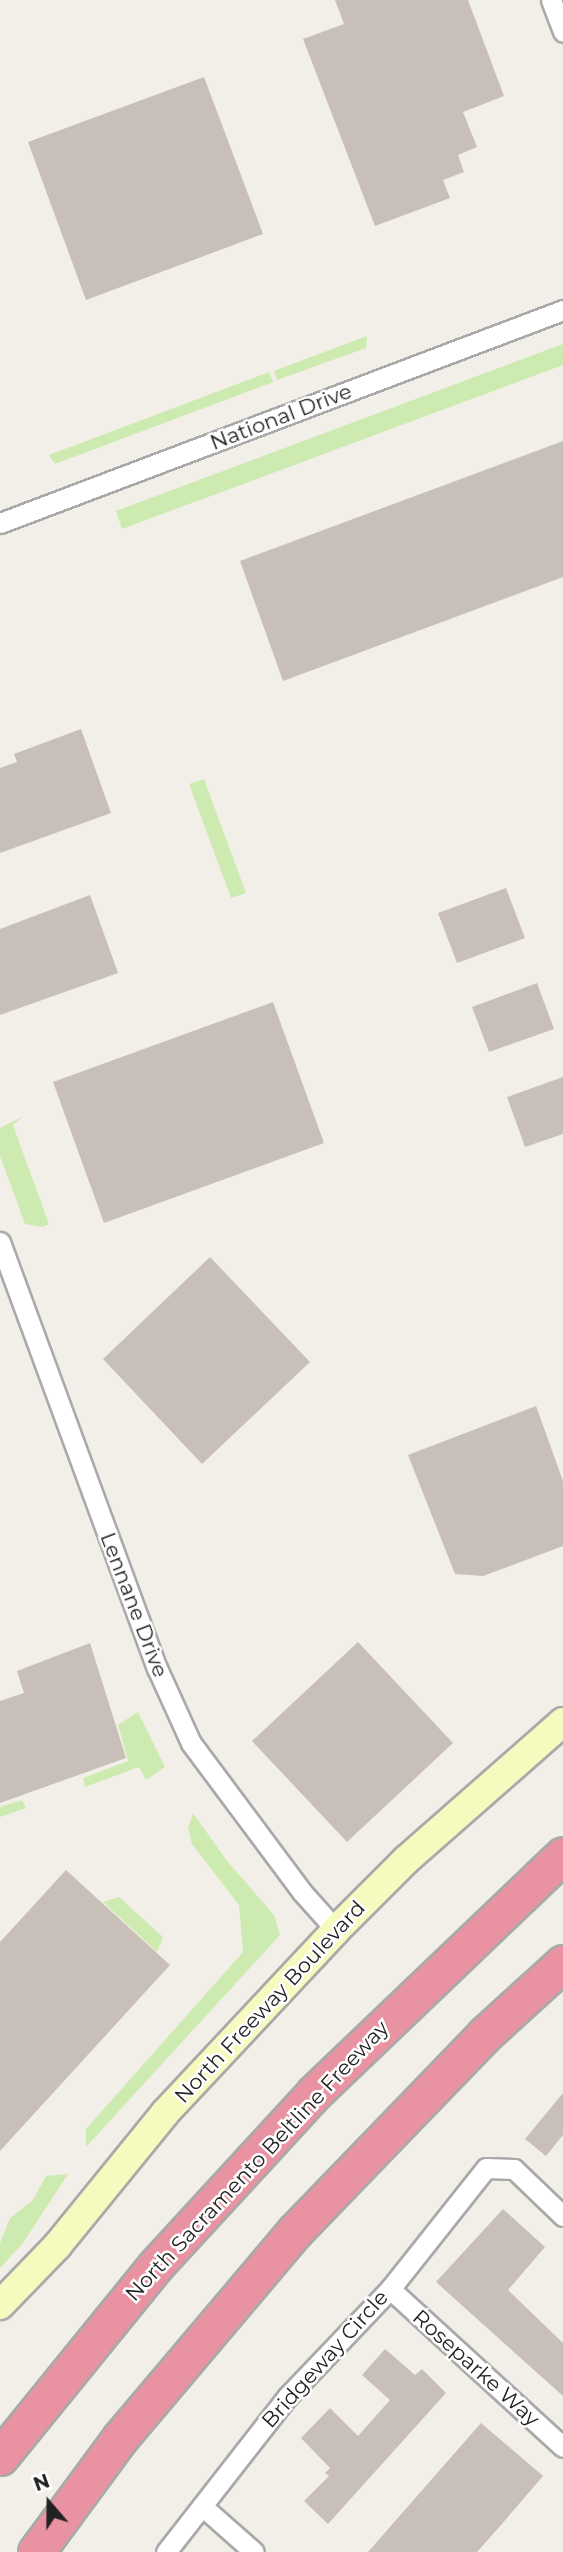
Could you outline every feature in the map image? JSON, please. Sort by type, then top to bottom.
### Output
[{"type":"highway","name":"North Sacramento Beltline Freeway","points":[[0,2457],[156,2265],[314,2093],[563,1855]]},
{"type":"highway","points":[[36,2552],[120,2438],[295,2231],[484,2035],[563,1963]]},
{"type":"street","points":[[551,0],[563,32]]},
{"type":"street","name":"National Drive","points":[[0,523],[563,310]]},
{"type":"street","name":"Lennane Drive","points":[[0,1242],[156,1668],[191,1743],[302,1892],[336,1930]]},
{"type":"street","name":"North Freeway Boulevard","points":[[0,2305],[57,2246],[165,2113],[336,1930],[406,1860],[563,1722]]},
{"type":"street","name":"Bridgeway Circle","points":[[166,2552],[288,2396],[390,2289],[486,2168],[514,2169],[563,2216]]},
{"type":"street","name":"Roseparke Way","points":[[390,2289],[563,2447]]},
{"type":"street","points":[[202,2506],[254,2552]]},
{"type":"green space","points":[[367,336],[366,348],[277,380],[274,371]]},
{"type":"green space","points":[[563,344],[563,365],[122,529],[116,511]]},
{"type":"green space","points":[[269,372],[273,382],[55,464],[49,455]]},
{"type":"green space","points":[[204,779],[246,893],[231,898],[189,784]]},
{"type":"green space","points":[[24,1116],[13,1125],[49,1224],[43,1227],[25,1224],[0,1156],[0,1128]]},
{"type":"green space","points":[[138,1712],[165,1767],[146,1780],[139,1767],[85,1787],[83,1778],[128,1761],[118,1725]]},
{"type":"green space","points":[[22,1800],[26,1808],[0,1817],[0,1807]]},
{"type":"green space","points":[[193,1813],[227,1861],[274,1915],[280,1935],[86,2147],[86,2129],[243,1952],[239,1905],[192,1844],[188,1828]]},
{"type":"green space","points":[[119,1897],[163,1937],[157,1952],[103,1902]]},
{"type":"green space","points":[[68,2174],[23,2243],[0,2268],[0,2243],[10,2218],[33,2200],[46,2176]]},
{"type":"building","points":[[335,0],[468,0],[504,96],[463,112],[477,147],[458,155],[464,172],[443,180],[450,198],[375,226],[303,39],[344,24]]},
{"type":"building","points":[[204,77],[263,234],[86,300],[28,142]]},
{"type":"building","points":[[563,441],[563,577],[283,681],[240,561]]},
{"type":"building","points":[[81,729],[111,813],[0,853],[0,768],[17,762],[14,754]]},
{"type":"building","points":[[506,888],[525,938],[457,963],[438,913]]},
{"type":"building","points":[[90,895],[118,973],[0,1015],[0,929]]},
{"type":"building","points":[[537,983],[554,1029],[489,1052],[472,1007]]},
{"type":"building","points":[[273,1002],[324,1143],[104,1223],[53,1082]]},
{"type":"building","points":[[563,1077],[563,1134],[525,1147],[507,1097]]},
{"type":"building","points":[[210,1257],[310,1362],[202,1464],[103,1359]]},
{"type":"building","points":[[536,1406],[563,1481],[563,1546],[483,1576],[455,1574],[408,1455]]},
{"type":"building","points":[[358,1642],[453,1743],[347,1842],[252,1741]]},
{"type":"building","points":[[90,1643],[126,1758],[0,1803],[0,1701],[24,1693],[17,1671]]},
{"type":"building","points":[[66,1870],[170,1965],[0,2151],[0,1942]]},
{"type":"building","points":[[563,2093],[563,2135],[546,2156],[525,2139]]},
{"type":"building","points":[[503,2209],[545,2247],[508,2290],[563,2343],[563,2396],[436,2282]]},
{"type":"building","points":[[385,2349],[415,2375],[422,2369],[446,2393],[328,2524],[304,2501],[329,2476],[325,2473],[330,2468],[301,2438],[330,2408],[358,2436],[390,2400],[362,2375]]},
{"type":"building","points":[[481,2423],[543,2476],[501,2525],[477,2552],[368,2552]]}]
